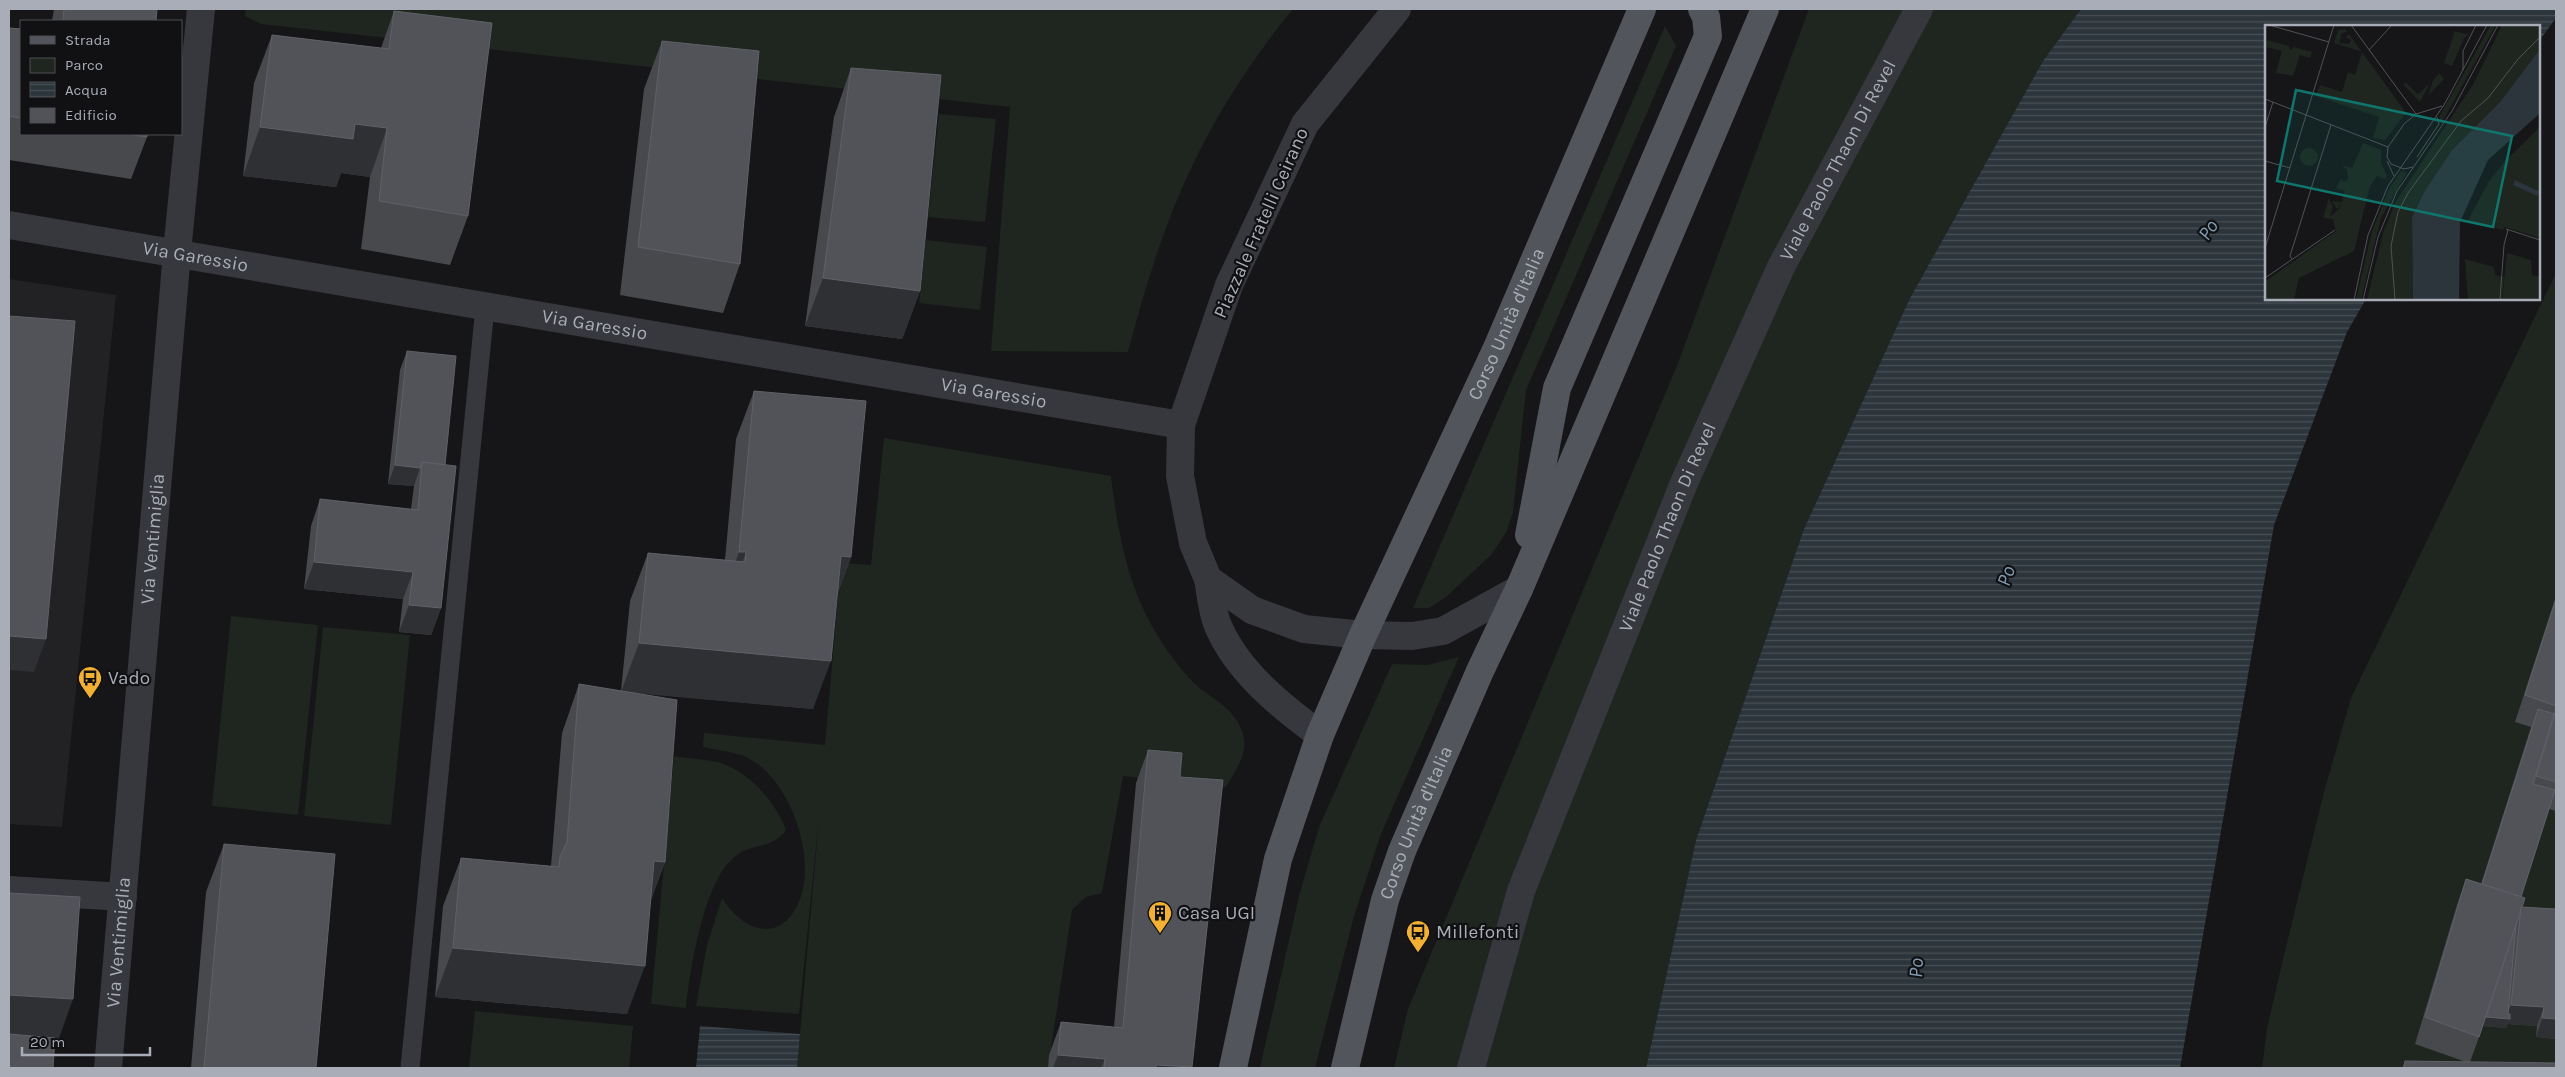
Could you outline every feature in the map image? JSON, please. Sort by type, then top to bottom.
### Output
[{"type":"main road","name":"Corso Unità d'Italia","points":[[1233,1068],[1278,860],[1320,735],[1363,635],[1497,348],[1642,9]]},
{"type":"main road","points":[[1519,588],[1557,388],[1708,36],[1706,17],[1702,9]]},
{"type":"main road","name":"Corso Unità d'Italia","points":[[1345,1068],[1385,900],[1402,851],[1519,588],[1765,9]]},
{"type":"street","name":"Via Ventimiglia","points":[[108,1068],[178,252],[201,9]]},
{"type":"street","name":"Piazzale Fratelli Ceirano","points":[[1320,735],[1276,700],[1234,655],[1218,626],[1208,579],[1193,543],[1180,476],[1180,425],[1229,285],[1305,124],[1397,9]]},
{"type":"street","name":"Viale Paolo Thaon Di Revel","points":[[1471,1068],[1521,891],[1684,483],[1781,267],[1919,9]]},
{"type":"street","name":"Via Garessio","points":[[9,225],[178,252],[485,307],[1180,425]]},
{"type":"street","points":[[1208,579],[1252,610],[1304,629],[1363,635],[1412,636],[1443,631],[1519,588]]},
{"type":"street","points":[[9,890],[123,897]]},
{"type":"lane","points":[[410,1068],[485,307]]},
{"type":"shaded area","points":[[9,279],[116,295],[62,827],[9,824]]},
{"type":"green space","points":[[246,9],[1293,9],[1267,42],[1232,94],[1189,172],[1159,248],[1128,352],[991,351],[1010,107],[261,24],[245,16]]},
{"type":"green space","points":[[1809,9],[2081,9],[2043,61],[1910,298],[1804,529],[1696,840],[1646,1068],[1394,1068],[1408,1009],[1678,363]]},
{"type":"green space","points":[[1665,26],[1676,46],[1526,390],[1513,512],[1506,533],[1491,555],[1446,597],[1429,608],[1413,608]]},
{"type":"green space","points":[[939,114],[996,119],[985,222],[928,217]]},
{"type":"green space","points":[[926,240],[987,247],[980,310],[919,303]]},
{"type":"green space","points":[[2556,273],[2556,1068],[2262,1068],[2267,1028],[2284,955],[2324,792],[2351,698]]},
{"type":"green space","points":[[884,438],[1111,476],[1126,559],[1133,584],[1143,608],[1170,655],[1196,685],[1232,714],[1242,731],[1244,746],[1241,761],[1226,787],[1123,776],[1102,893],[1086,897],[1072,910],[1048,1068],[797,1068],[819,819],[799,1014],[696,1006],[707,945],[722,898],[742,920],[764,929],[775,928],[785,922],[794,912],[801,896],[805,878],[801,836],[794,815],[784,795],[772,778],[757,764],[732,752],[703,747],[704,733],[825,745],[841,563],[871,565]]},
{"type":"green space","points":[[231,616],[318,625],[298,815],[212,806]]},
{"type":"green space","points":[[323,627],[410,635],[391,825],[304,816]]},
{"type":"green space","points":[[1459,657],[1381,834],[1354,916],[1315,1068],[1260,1068],[1299,896],[1319,827],[1392,664],[1428,665]]},
{"type":"green space","points":[[674,756],[718,762],[744,775],[769,800],[786,830],[781,836],[769,843],[743,851],[725,866],[707,903],[695,949],[686,1008],[651,1004]]},
{"type":"green space","points":[[475,1011],[633,1026],[629,1068],[469,1068]]},
{"type":"water","name":"Po","points":[[2081,9],[2556,9],[2556,18],[2540,40],[2540,25],[2265,25],[2265,300],[2365,300],[2347,332],[2274,525],[2180,1068],[1646,1068],[1696,840],[1804,529],[1910,298],[2043,61]]},
{"type":"water","points":[[700,1026],[800,1034],[797,1068],[696,1068]]},
{"type":"building","points":[[64,9],[157,9],[156,20],[63,20]]},
{"type":"building","points":[[394,11],[492,23],[468,216],[379,201],[387,128],[355,124],[353,139],[260,127],[272,35],[389,49]]},
{"type":"building","points":[[9,28],[20,29],[20,118],[9,116]]},
{"type":"building","points":[[662,41],[759,51],[740,264],[638,247]]},
{"type":"building","points":[[851,68],[941,75],[920,291],[823,278]]},
{"type":"building","points":[[9,316],[75,321],[46,639],[9,636]]},
{"type":"building","points":[[407,351],[456,356],[445,465],[422,462],[420,468],[395,465]]},
{"type":"building","points":[[754,391],[866,401],[851,557],[841,556],[831,661],[639,643],[648,553],[745,562],[746,552],[739,552]]},
{"type":"building","points":[[422,462],[456,466],[441,608],[409,605],[413,572],[314,562],[320,499],[418,510]]},
{"type":"building","points":[[2556,599],[2556,706],[2525,695]]},
{"type":"building","points":[[579,684],[677,700],[665,862],[654,861],[645,966],[453,948],[461,858],[559,867],[560,857],[567,842]]},
{"type":"building","points":[[2538,709],[2554,714],[2533,784],[2555,790],[2521,897],[2482,884]]},
{"type":"building","points":[[2556,709],[2556,782],[2536,776]]},
{"type":"building","name":"Casa UGI","points":[[1148,750],[1182,753],[1180,777],[1223,780],[1192,1067],[1156,1065],[1156,1068],[1104,1068],[1105,1059],[1058,1055],[1061,1022],[1123,1028]]},
{"type":"building","points":[[224,844],[335,854],[316,1068],[204,1068]]},
{"type":"building","points":[[2466,879],[2525,898],[2479,1037],[2425,1017]]},
{"type":"building","points":[[9,893],[80,897],[73,999],[9,995]]},
{"type":"building","points":[[2521,907],[2556,909],[2556,1019],[2542,1018],[2544,1007],[2511,1005]]},
{"type":"building","points":[[2516,925],[2508,1014],[2510,1014],[2510,1019],[2486,1017]]},
{"type":"building","points":[[9,1034],[55,1038],[53,1068],[9,1068]]},
{"type":"building","points":[[2405,1061],[2556,1063],[2556,1068],[2404,1068]]},
{"type":"place","name":"Vado","points":[[90,699]]},
{"type":"place","name":"Casa UGI","points":[[1160,934]]},
{"type":"place","name":"Millefonti","points":[[1418,953]]}]
